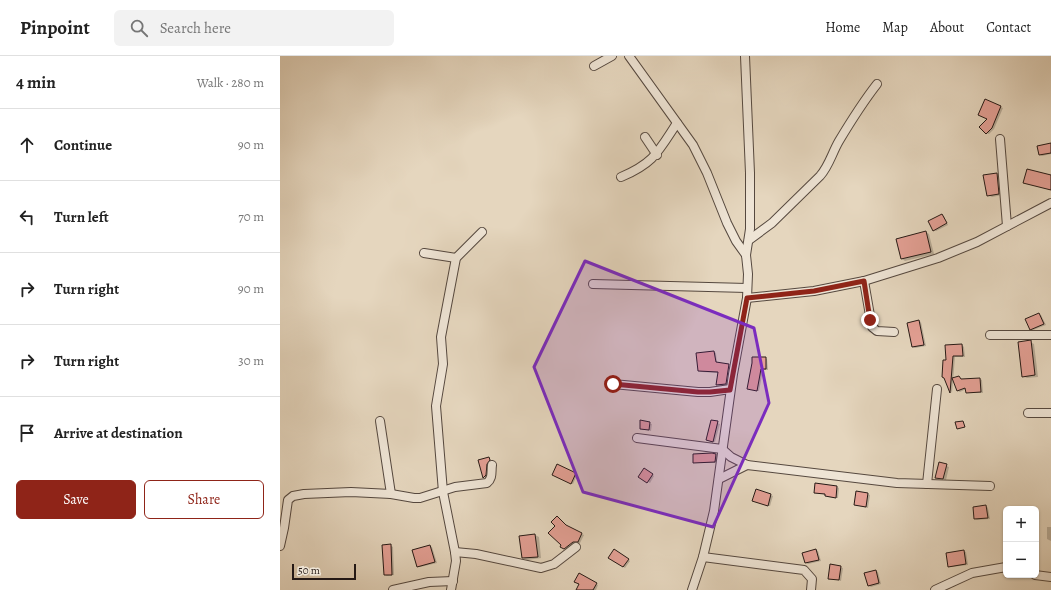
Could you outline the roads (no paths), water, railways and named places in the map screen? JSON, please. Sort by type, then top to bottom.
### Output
[{"type":"street","points":[[594,66],[612,56]]},
{"type":"street","points":[[629,56],[693,145],[707,173],[727,223],[736,241],[746,255]]},
{"type":"street","points":[[692,590],[703,557],[714,511],[730,390],[747,298],[748,274],[746,255],[750,229],[750,173],[745,56]]},
{"type":"street","points":[[749,240],[772,223],[827,168],[838,143],[855,114],[877,84]]},
{"type":"street","points":[[621,177],[640,168],[656,155],[677,123]]},
{"type":"street","points":[[645,137],[656,155]]},
{"type":"street","points":[[1000,139],[1007,226]]},
{"type":"street","points":[[747,298],[814,291],[864,281],[938,258],[977,242],[1051,203]]},
{"type":"street","points":[[452,590],[452,581],[456,561],[443,492],[436,406],[443,364],[442,337],[456,258],[482,232]]},
{"type":"street","points":[[424,253],[456,258]]},
{"type":"street","points":[[864,281],[872,327],[877,331],[894,332]]},
{"type":"street","points":[[593,284],[747,288]]},
{"type":"street","points":[[990,335],[1051,335]]},
{"type":"street","points":[[613,384],[698,392],[730,390]]},
{"type":"street","points":[[927,484],[937,389]]},
{"type":"street","points":[[1028,413],[1051,413]]},
{"type":"street","points":[[380,420],[391,494]]},
{"type":"street","points":[[637,438],[722,449],[731,457],[747,465],[897,483],[990,486]]},
{"type":"street","points":[[280,546],[289,498],[304,494],[351,492],[391,494],[414,498],[443,492],[455,487],[487,483],[490,480],[492,465]]},
{"type":"street","points":[[718,479],[747,465]]},
{"type":"street","points":[[455,552],[476,554],[541,568],[554,564],[576,547]]},
{"type":"street","points":[[703,557],[804,570],[812,579],[811,590]]},
{"type":"street","points":[[935,590],[972,573],[1003,568]]},
{"type":"street","points":[[1039,576],[1051,577]]},
{"type":"street","points":[[393,590],[429,582],[452,581]]}]
